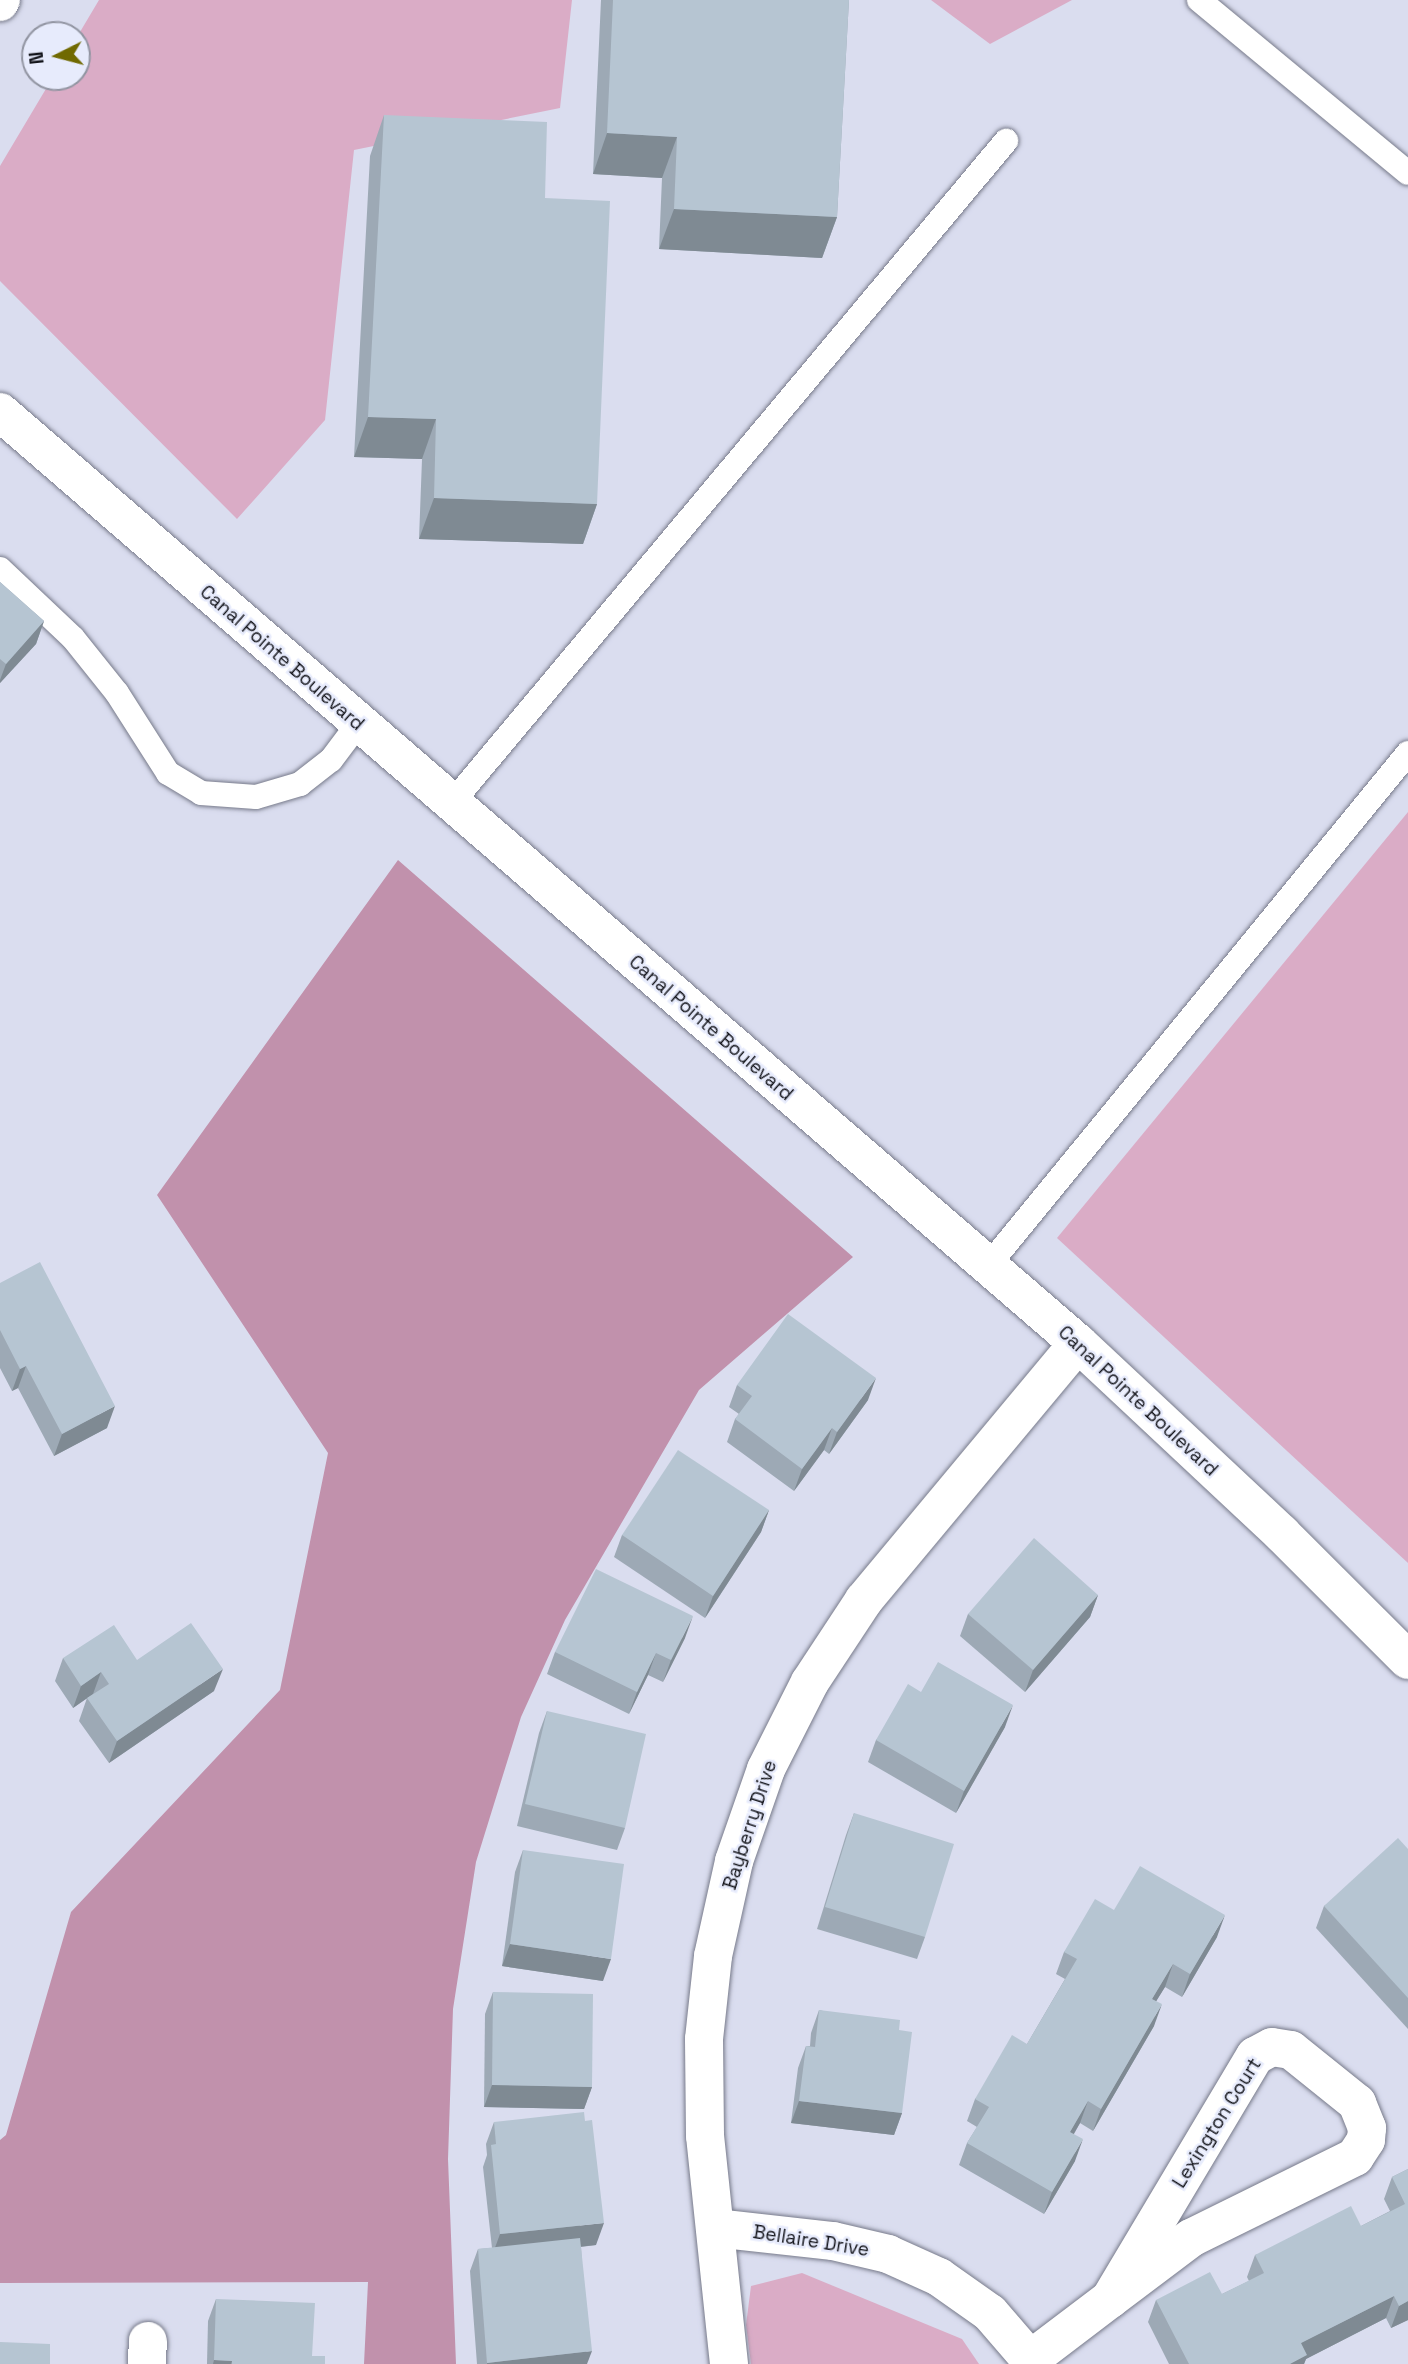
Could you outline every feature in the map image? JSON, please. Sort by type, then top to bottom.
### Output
[{"type":"street","name":"Canal Pointe Boulevard","points":[[0,412],[358,724],[1078,1343],[1408,1660]]},
{"type":"street","name":"Bayberry Drive","points":[[729,2364],[715,2228],[705,2095],[704,2039],[712,1968],[734,1861],[766,1769],[810,1682],[864,1600],[1078,1343]]},
{"type":"street","name":"Lexington Court","points":[[1032,2361],[1191,2238],[1355,2157],[1366,2140],[1367,2128],[1357,2104],[1291,2050],[1272,2047],[1255,2056],[1110,2299]]},
{"type":"street","name":"Bellaire Drive","points":[[715,2228],[833,2241],[888,2254],[939,2277],[990,2314],[1032,2361]]},
{"type":"lane","points":[[1199,0],[1408,173]]},
{"type":"lane","points":[[451,804],[1006,141]]},
{"type":"lane","points":[[0,569],[73,638],[117,694],[168,773],[201,793],[256,797],[300,784],[331,760],[358,724]]},
{"type":"lane","points":[[988,1266],[1408,754]]},
{"type":"shaded area","points":[[99,0],[572,0],[560,108],[354,150],[325,420],[237,519],[0,281],[0,166],[45,91],[91,91],[91,21],[87,21]]},
{"type":"shaded area","points":[[931,0],[1072,0],[990,44]]},
{"type":"shaded area","points":[[1408,812],[1408,1563],[1057,1238]]},
{"type":"shaded area","points":[[398,860],[853,1257],[699,1390],[565,1620],[521,1717],[476,1862],[453,2009],[448,2159],[456,2364],[364,2364],[368,2282],[0,2283],[0,2140],[6,2135],[71,1912],[280,1690],[328,1453],[157,1195]]},
{"type":"shaded area","points":[[802,2273],[962,2339],[979,2364],[751,2364],[746,2325],[751,2286]]},
{"type":"building","points":[[613,0],[849,0],[837,217],[674,209],[677,137],[607,133]]},
{"type":"building","points":[[384,115],[547,122],[545,198],[610,201],[597,504],[434,498],[436,419],[368,417]]},
{"type":"building","points":[[0,582],[44,621],[6,664],[0,659]]},
{"type":"building","points":[[40,1262],[115,1406],[62,1434],[26,1366],[20,1369],[0,1330],[0,1283]]},
{"type":"building","points":[[788,1314],[876,1378],[837,1432],[832,1428],[802,1469],[735,1419],[752,1396],[737,1385]]},
{"type":"building","points":[[678,1450],[769,1510],[713,1596],[622,1535]]},
{"type":"building","points":[[1034,1538],[1098,1595],[1033,1670],[968,1614]]},
{"type":"building","points":[[596,1569],[693,1616],[671,1660],[656,1653],[637,1692],[555,1652]]},
{"type":"building","points":[[191,1623],[223,1669],[117,1741],[87,1698],[109,1684],[101,1672],[81,1686],[63,1658],[114,1625],[137,1660]]},
{"type":"building","points":[[938,1662],[1013,1705],[964,1791],[876,1740],[908,1684],[921,1692]]},
{"type":"building","points":[[547,1711],[646,1734],[625,1828],[525,1804]]},
{"type":"building","points":[[854,1813],[954,1844],[925,1937],[825,1907]]},
{"type":"building","points":[[1398,1838],[1408,1849],[1408,1998],[1324,1906]]},
{"type":"building","points":[[523,1850],[624,1864],[611,1959],[510,1944]]},
{"type":"building","points":[[1140,1866],[1225,1915],[1190,1974],[1173,1964],[1152,1999],[1162,2004],[1101,2109],[1088,2101],[1070,2132],[1083,2139],[1052,2192],[967,2143],[989,2107],[975,2099],[1012,2035],[1027,2044],[1077,1959],[1064,1952],[1095,1899],[1114,1910]]},
{"type":"building","points":[[493,1992],[593,1994],[592,2087],[492,2085]]},
{"type":"building","points":[[819,2010],[900,2020],[899,2030],[912,2032],[902,2113],[799,2101],[806,2046],[815,2047]]},
{"type":"building","points":[[584,2112],[585,2121],[592,2120],[604,2223],[500,2234],[491,2145],[496,2144],[494,2122]]},
{"type":"building","points":[[1408,2169],[1408,2301],[1399,2306],[1394,2296],[1301,2343],[1307,2355],[1290,2364],[1189,2364],[1156,2300],[1210,2272],[1222,2294],[1264,2273],[1255,2255],[1351,2206],[1361,2226],[1405,2204],[1392,2177]]},
{"type":"building","points":[[580,2238],[592,2351],[487,2363],[478,2249]]},
{"type":"building","points":[[216,2299],[315,2303],[312,2356],[325,2356],[325,2364],[232,2364],[232,2361],[214,2360]]},
{"type":"building","points":[[0,2342],[50,2344],[50,2364],[0,2364]]}]
